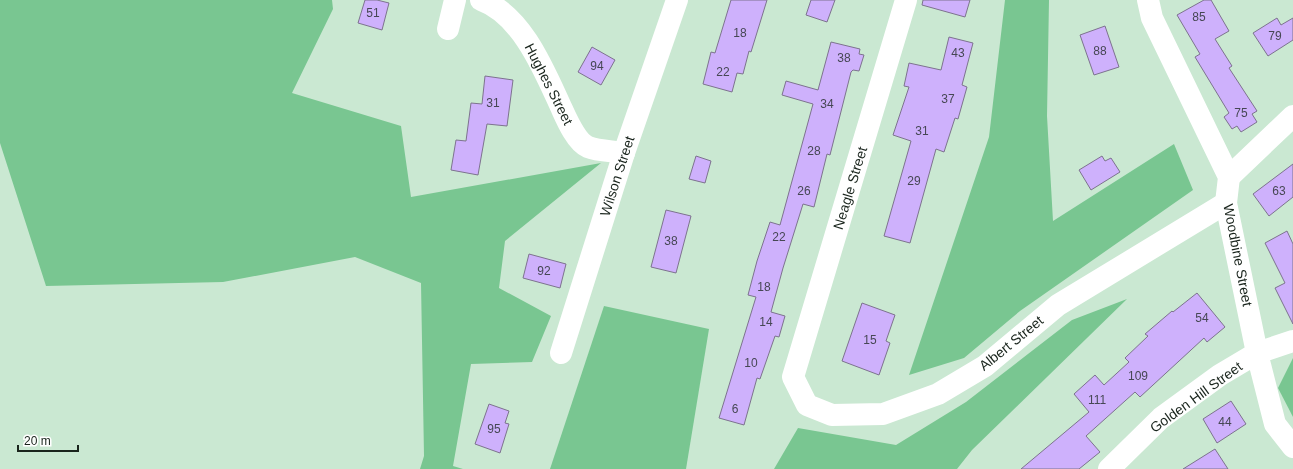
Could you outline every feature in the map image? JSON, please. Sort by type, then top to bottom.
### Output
[{"type":"street","points":[[448,29],[455,0]]},
{"type":"street","name":"Hughes Street","points":[[481,0],[490,3],[522,32],[547,76],[571,128],[587,146],[624,153]]},
{"type":"street","name":"Wilson Street","points":[[561,352],[624,153],[677,0]]},
{"type":"street","name":"Neagle Street","points":[[793,377],[906,0]]},
{"type":"street","points":[[1148,0],[1152,18],[1229,177],[1293,116]]},
{"type":"street","name":"Woodbine Street","points":[[1229,177],[1226,203],[1257,353],[1275,424],[1293,447]]},
{"type":"street","name":"Albert Street","points":[[793,377],[807,405],[832,415],[882,414],[938,394],[985,366],[1058,305],[1226,203]]},
{"type":"street","name":"Golden Hill Street","points":[[1108,469],[1161,418],[1220,374],[1257,353],[1293,341]]},
{"type":"green space","points":[[0,0],[332,0],[333,9],[292,93],[401,126],[411,197],[601,163],[505,241],[499,288],[551,316],[532,362],[471,364],[453,466],[463,469],[420,469],[424,456],[421,283],[355,257],[223,282],[46,286],[0,143]]},
{"type":"green space","points":[[1005,0],[1049,0],[1047,116],[1053,221],[1174,144],[1193,190],[1020,311],[964,358],[909,375],[989,137]]},
{"type":"green space","points":[[1127,299],[972,450],[957,469],[774,469],[798,428],[896,445],[966,402],[1072,320]]},
{"type":"green space","points":[[604,306],[709,329],[686,469],[550,469]]},
{"type":"green space","points":[[1293,358],[1293,417],[1278,388]]},
{"type":"building","points":[[365,0],[377,0],[389,3],[382,30],[358,23]]},
{"type":"building","points":[[731,0],[767,0],[751,52],[749,51],[743,74],[737,73],[732,92],[703,84],[711,52],[715,53]]},
{"type":"building","points":[[811,0],[835,0],[827,22],[806,15]]},
{"type":"building","points":[[923,0],[970,0],[965,17],[922,5]]},
{"type":"building","points":[[1204,0],[1211,0],[1229,31],[1215,39],[1232,66],[1229,68],[1257,111],[1252,114],[1257,122],[1241,132],[1237,126],[1232,129],[1224,117],[1229,113],[1195,57],[1200,54],[1177,15]]},
{"type":"building","points":[[1277,18],[1281,25],[1293,18],[1293,40],[1268,56],[1253,33]]},
{"type":"building","points":[[1105,26],[1119,67],[1094,75],[1080,35]]},
{"type":"building","points":[[949,37],[973,43],[962,85],[967,87],[958,119],[955,118],[944,152],[936,149],[910,243],[884,236],[911,141],[893,135],[909,87],[904,86],[909,63],[941,70]]},
{"type":"building","points":[[831,42],[860,49],[859,54],[864,55],[859,71],[853,70],[851,72],[830,155],[827,154],[814,207],[803,204],[771,312],[785,316],[779,337],[775,336],[760,379],[757,378],[744,425],[719,418],[756,297],[748,295],[757,261],[770,222],[780,225],[813,104],[782,95],[786,81],[818,90]]},
{"type":"building","points":[[592,47],[615,60],[601,85],[578,72]]},
{"type":"building","points":[[485,76],[513,80],[507,126],[487,124],[478,175],[451,170],[456,140],[466,141],[471,103],[482,104]]},
{"type":"building","points":[[696,156],[711,161],[705,183],[689,179]]},
{"type":"building","points":[[1102,156],[1105,161],[1111,158],[1120,172],[1091,190],[1079,170]]},
{"type":"building","points":[[1293,164],[1293,197],[1269,216],[1253,194]]},
{"type":"building","points":[[666,210],[691,216],[676,273],[651,267]]},
{"type":"building","points":[[1287,231],[1293,244],[1293,324],[1275,288],[1285,283],[1265,243]]},
{"type":"building","points":[[529,254],[566,264],[560,288],[523,278]]},
{"type":"building","points":[[1197,293],[1225,327],[1207,342],[1204,338],[1140,397],[1135,392],[1086,436],[1100,452],[1079,469],[1021,469],[1089,412],[1074,394],[1095,375],[1104,385],[1129,362],[1125,358],[1148,336],[1145,334],[1172,311],[1173,312]]},
{"type":"building","points":[[862,303],[895,315],[886,341],[890,343],[879,375],[842,361]]},
{"type":"building","points":[[1231,401],[1246,424],[1217,443],[1203,419]]},
{"type":"building","points":[[489,404],[509,411],[505,423],[509,424],[500,453],[475,444]]},
{"type":"building","points":[[1215,449],[1228,469],[1183,469]]}]
